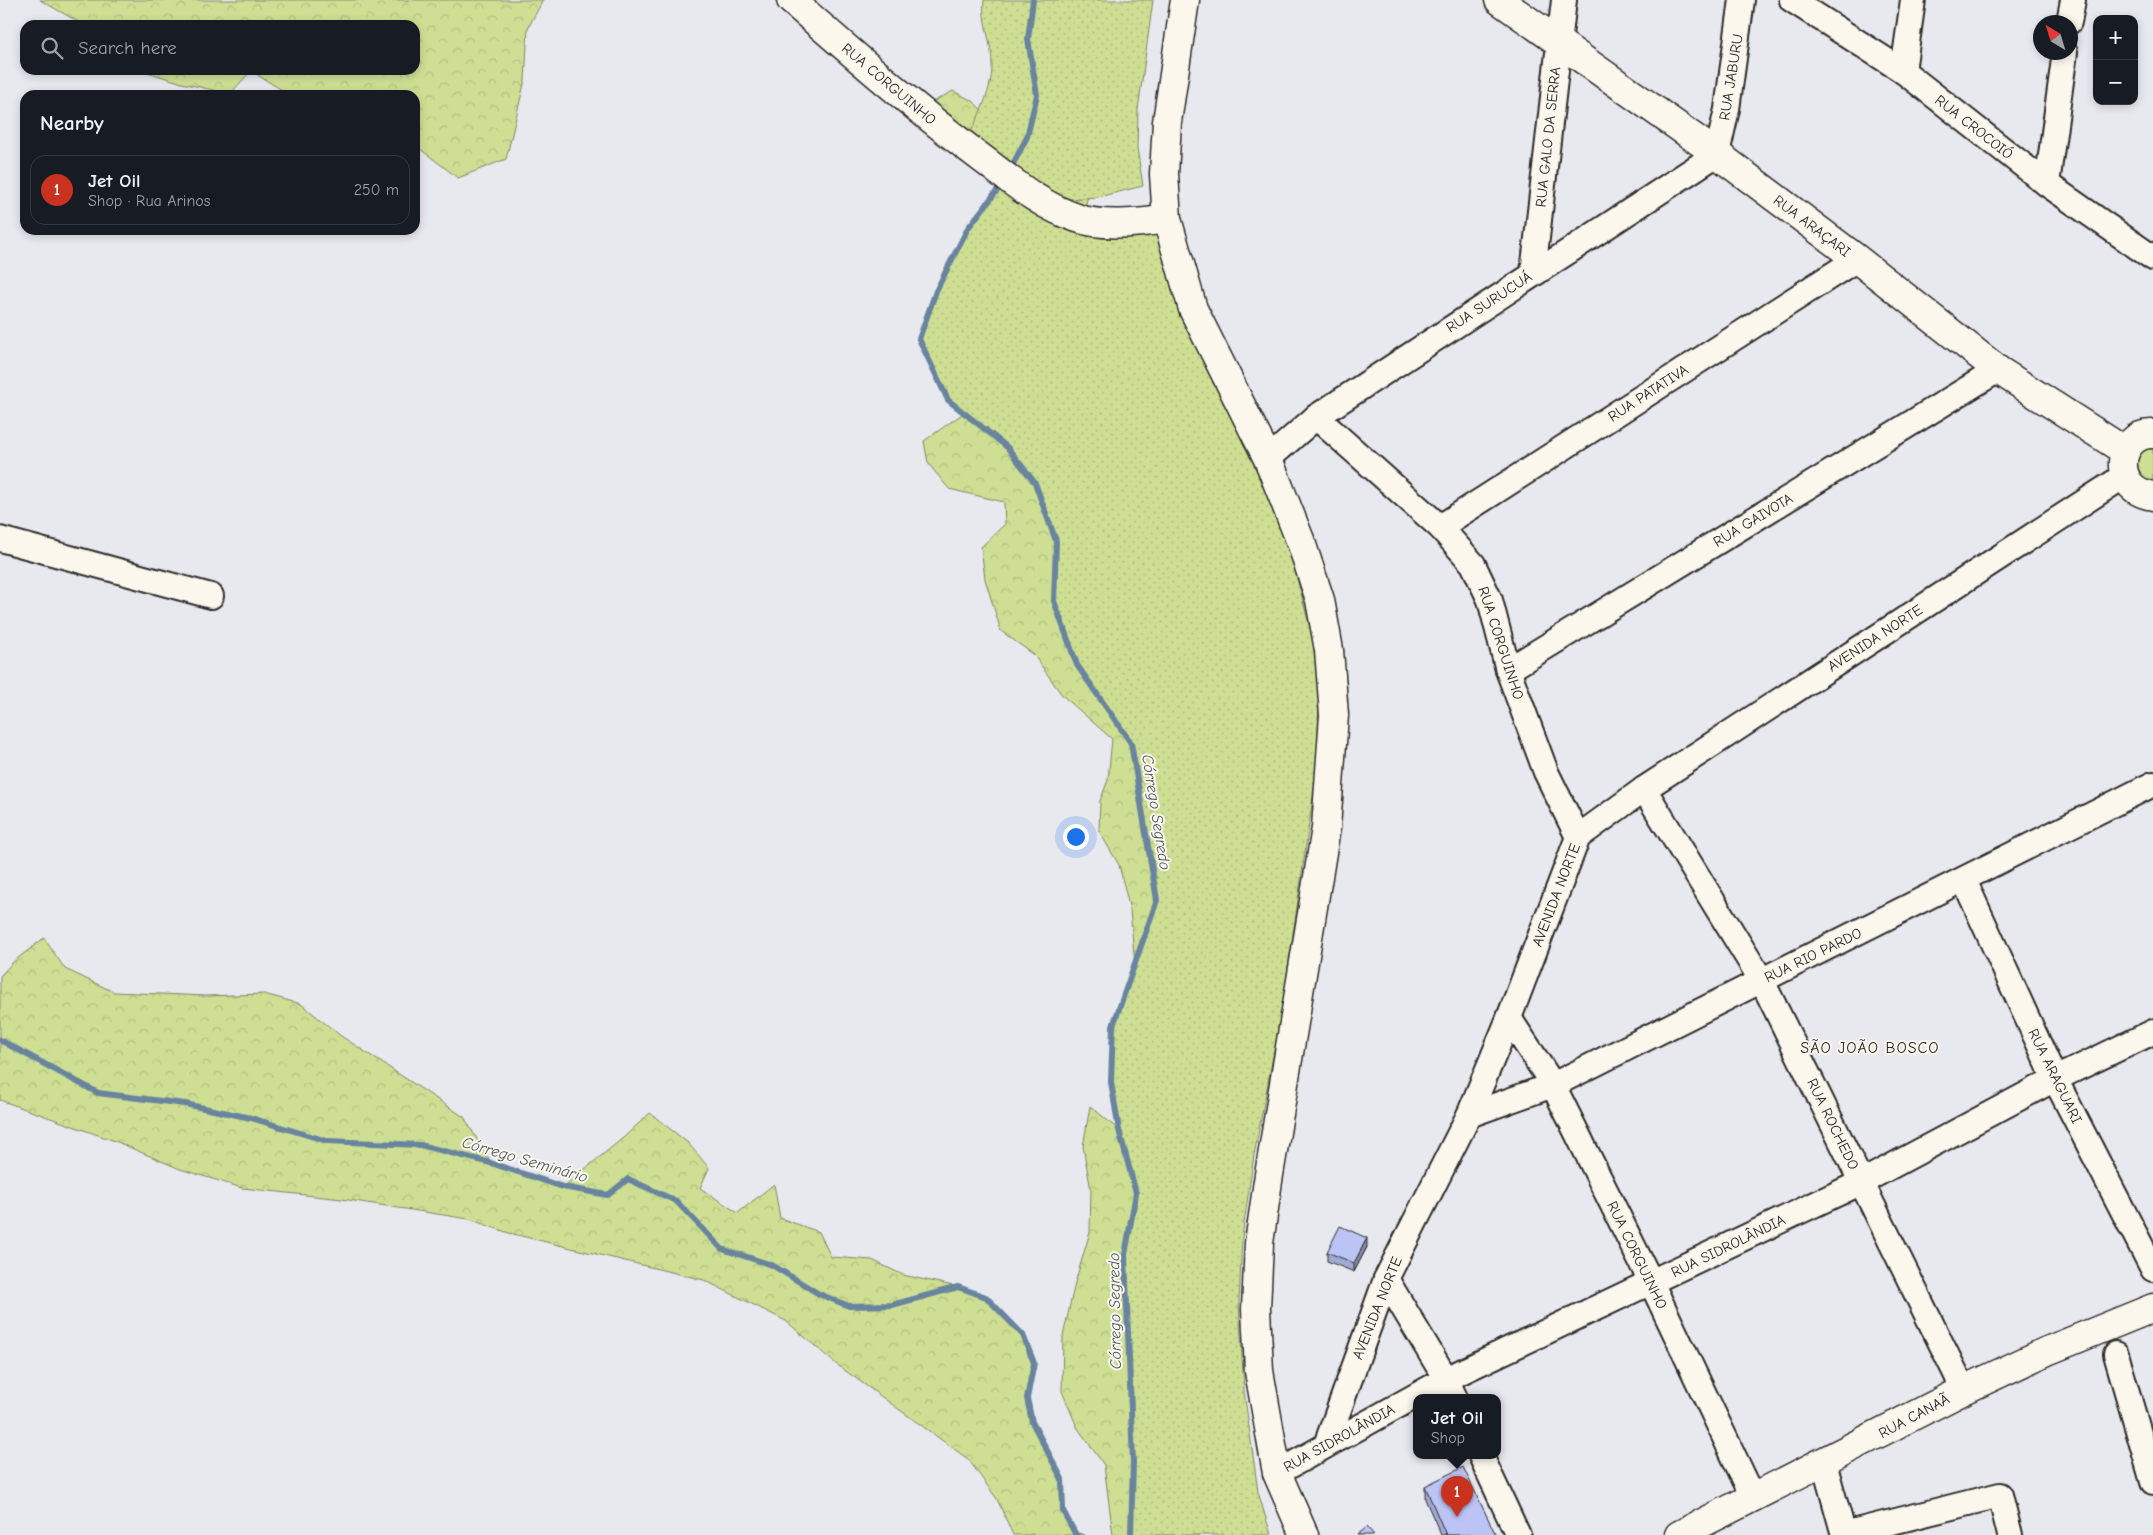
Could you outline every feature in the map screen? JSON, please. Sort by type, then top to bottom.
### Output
[{"type":"street","name":"RUA CORGUINHO","points":[[791,0],[921,114],[1024,190],[1052,208],[1079,219],[1098,222],[1139,223],[1167,219]]},
{"type":"street","points":[[1185,0],[1167,122],[1164,174],[1167,219],[1193,310],[1268,459],[1302,545],[1320,600],[1329,650],[1334,715],[1326,828],[1259,1243],[1256,1309],[1259,1371],[1291,1535]]},
{"type":"street","name":"RUA ARAÇARI","points":[[1499,0],[1558,44],[1717,154],[1857,259],[1998,370],[2124,464],[2131,488],[2142,494],[2153,496]]},
{"type":"street","name":"RUA GALO DA SERRA","points":[[1533,273],[1564,0]]},
{"type":"street","name":"RUA JABURU","points":[[1717,154],[1727,109],[1742,0]]},
{"type":"street","name":"RUA CROCOIÓ","points":[[1792,0],[1903,71],[2047,184],[2153,258]]},
{"type":"street","points":[[1903,71],[1913,0]]},
{"type":"street","points":[[2070,15],[2072,0]]},
{"type":"street","points":[[2047,184],[2064,60]]},
{"type":"street","name":"RUA SURUCUÁ","points":[[1268,459],[1316,417],[1717,154]]},
{"type":"street","name":"RUA PATATIVA","points":[[1440,527],[1857,259]]},
{"type":"street","name":"RUA GAIVOTA","points":[[1508,670],[1998,370]]},
{"type":"street","name":"RUA CORGUINHO","points":[[1316,417],[1440,527],[1473,564],[1490,600],[1508,670],[1546,772],[1578,837]]},
{"type":"street","points":[[2124,464],[2135,439],[2153,434]]},
{"type":"street","name":"AVENIDA NORTE","points":[[1326,1445],[1386,1279],[1469,1115],[1509,1018],[1578,837],[1644,789],[2124,464]]},
{"type":"street","points":[[0,539],[211,596]]},
{"type":"street","name":"RUA RIO PARDO","points":[[1469,1115],[1553,1085],[2153,784]]},
{"type":"street","name":"RUA ROCHEDO","points":[[1644,789],[1762,981],[1964,1390]]},
{"type":"street","name":"RUA ARAGUARI","points":[[1964,880],[2055,1080],[2153,1269]]},
{"type":"street","name":"RUA CORGUINHO","points":[[1509,1018],[1553,1085],[1651,1282],[1753,1497]]},
{"type":"street","name":"RUA SIDROLÂNDIA","points":[[1450,1389],[1651,1282],[1862,1182],[2055,1080],[2153,1032]]},
{"type":"street","points":[[1386,1279],[1450,1389]]},
{"type":"street","name":"RUA CANAÃ","points":[[1679,1535],[1824,1463],[1964,1390],[2047,1350],[2153,1308]]},
{"type":"street","points":[[2116,1354],[2146,1426],[2153,1482]]},
{"type":"street","name":"RUA SIDROLÂNDIA","points":[[1279,1478],[1326,1445],[1413,1406]]},
{"type":"street","points":[[1482,1459],[1518,1535]]},
{"type":"street","points":[[1824,1463],[1844,1534],[2000,1495],[2010,1535]]},
{"type":"street","points":[[1279,1478],[1304,1535]]},
{"type":"green space","points":[[40,0],[543,0],[528,28],[525,80],[506,159],[458,178],[420,149],[420,90],[282,90],[258,75],[420,75],[420,20],[75,20]]},
{"type":"green space","points":[[984,0],[1153,0],[1138,110],[1137,148],[1143,186],[1098,197],[1055,200],[1045,208],[1155,225],[1178,308],[1253,456],[1286,536],[1316,651],[1319,699],[1317,769],[1282,1010],[1254,1155],[1242,1237],[1239,1303],[1244,1391],[1258,1492],[1271,1535],[1131,1535],[1133,1462],[1125,1255],[1136,1193],[1119,1130],[1111,1082],[1113,1026],[1157,900],[1131,743],[1077,665],[1054,601],[1056,541],[1035,483],[1007,447],[948,400],[919,339],[936,291],[968,228],[1004,181],[962,150],[982,109],[991,77],[992,58],[984,16]]},
{"type":"green space","points":[[157,75],[247,75],[234,90],[213,90]]},
{"type":"green space","points":[[953,91],[973,101],[989,118],[1093,178],[1076,239],[1303,597],[1319,699],[1317,769],[1281,776],[1201,1535],[1113,1535],[1104,1465],[1077,1427],[1062,1391],[1063,1336],[1075,1283],[1090,1232],[1091,1190],[1083,1147],[1090,1106],[1119,1130],[1111,1082],[1113,1026],[1135,966],[1130,910],[1119,865],[1099,831],[1100,801],[1108,780],[1112,739],[1062,695],[1033,654],[1001,631],[985,579],[981,547],[1005,524],[1004,502],[949,489],[928,463],[924,441],[965,412],[948,400],[919,339],[936,291],[968,228],[1006,174],[925,106]]},
{"type":"green space","points":[[2153,447],[2153,485],[2136,473],[2139,456],[2144,451]]},
{"type":"green space","points":[[44,938],[65,969],[114,992],[206,996],[264,994],[301,1004],[341,1036],[464,1117],[491,1163],[563,1187],[623,1138],[650,1113],[688,1143],[709,1168],[700,1188],[738,1213],[774,1184],[780,1218],[819,1232],[831,1257],[872,1260],[903,1275],[958,1287],[986,1297],[1023,1335],[1034,1363],[1027,1398],[1032,1422],[1062,1479],[1063,1511],[1072,1531],[1085,1535],[1013,1535],[997,1499],[968,1459],[836,1364],[786,1321],[704,1280],[509,1233],[469,1219],[342,1199],[242,1188],[180,1169],[115,1141],[0,1100],[0,976],[13,962]]},
{"type":"building","points":[[1340,1226],[1367,1238],[1354,1263],[1327,1252]]},
{"type":"building","points":[[1463,1467],[1496,1535],[1446,1535],[1425,1486]]},
{"type":"building","points":[[1367,1527],[1374,1535],[1357,1535]]},
{"type":"waterway","name":"Córrego Segredo","points":[[1009,172],[1027,137],[1037,95],[1028,39],[1033,0]]},
{"type":"waterway","name":"Córrego Segredo","points":[[1003,183],[968,228],[936,291],[919,339],[948,400],[1007,447],[1035,483],[1056,541],[1054,601],[1077,665],[1131,743],[1157,900],[1113,1026],[1111,1082],[1119,1130],[1136,1193],[1125,1255],[1133,1462],[1131,1535]]},
{"type":"waterway","name":"Córrego Seminário","points":[[0,1040],[98,1093],[185,1104],[251,1118],[327,1141],[420,1145],[491,1163],[563,1187],[608,1195],[628,1179],[676,1201],[722,1249],[772,1265],[819,1294],[849,1306],[892,1305],[958,1287],[986,1297],[1023,1335],[1034,1363],[1027,1398],[1032,1422],[1062,1479],[1063,1511],[1076,1535]]},
{"type":"place","name":"Jet Oil","points":[[1457,1517]]},
{"type":"district","name":"SÃO JOÃO BOSCO","points":[[1870,1047]]}]
